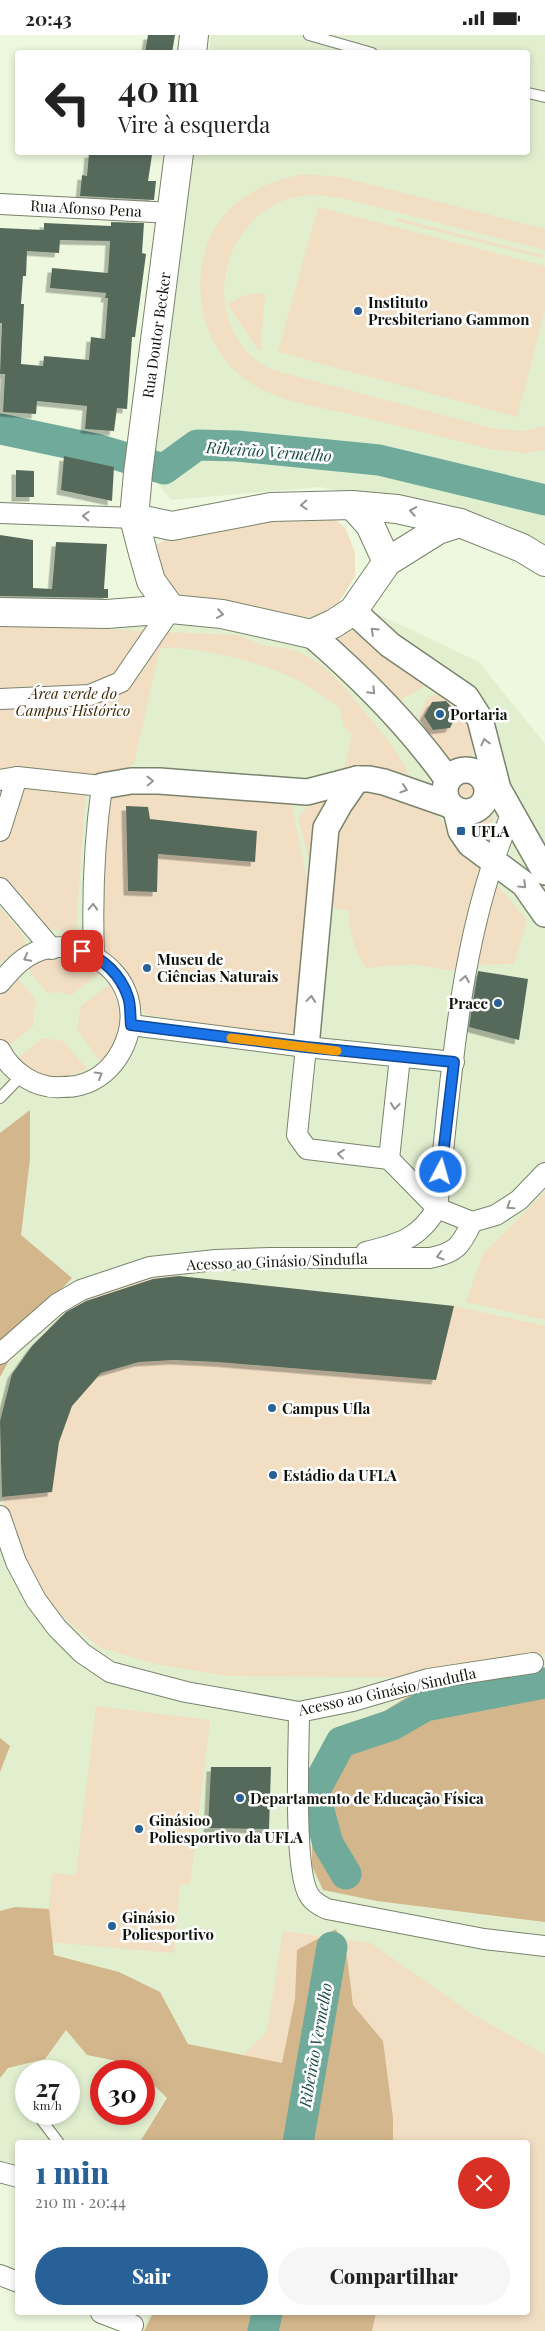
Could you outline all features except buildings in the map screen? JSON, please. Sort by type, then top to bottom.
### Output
[{"type":"main road","points":[[192,50],[194,35]]},
{"type":"main road","name":"Rua Doutor Becker","points":[[171,609],[151,581],[134,518],[138,473],[179,155]]},
{"type":"main road","points":[[134,518],[172,526],[271,507],[352,505],[406,510],[460,523],[522,548],[545,562]]},
{"type":"main road","points":[[352,505],[370,525],[386,562]]},
{"type":"main road","points":[[0,612],[125,613],[171,609],[222,614],[311,634],[333,624],[353,611],[386,562],[438,530],[460,523]]},
{"type":"main road","points":[[143,553],[172,526]]},
{"type":"main road","points":[[125,613],[151,581]]},
{"type":"street","name":"Rua Afonso Pena","points":[[0,204],[172,213]]},
{"type":"street","points":[[0,513],[134,518]]},
{"type":"street","points":[[0,699],[90,695],[121,682],[171,609]]},
{"type":"street","points":[[0,831],[9,778],[102,785],[131,781],[159,781],[307,791],[357,779],[384,782],[463,812],[478,808],[492,788],[480,719],[466,697],[390,645],[353,611]]},
{"type":"street","points":[[311,634],[340,659],[393,713],[423,745],[448,780]]},
{"type":"street","points":[[545,873],[511,815],[492,788],[478,775],[464,770],[455,773],[448,780],[445,789],[446,798],[453,807],[461,831],[470,844],[524,884],[545,913]]},
{"type":"street","points":[[357,779],[326,828],[297,1135],[304,1147],[314,1151],[389,1159],[437,1208],[472,1222],[496,1215],[519,1200],[545,1173]]},
{"type":"street","points":[[94,956],[93,915],[97,824],[102,785]]},
{"type":"street","points":[[307,791],[326,828]]},
{"type":"street","points":[[350,1257],[388,1247],[418,1234],[428,1223],[437,1208],[454,1062],[472,943],[482,897],[511,815]]},
{"type":"street","points":[[0,888],[52,949]]},
{"type":"street","points":[[0,983],[17,963],[41,950],[69,947],[94,956],[116,973],[128,998],[131,1025],[122,1051],[105,1073],[80,1085],[53,1088],[27,1079],[6,1062],[0,1050]]},
{"type":"street","points":[[131,1025],[306,1047],[454,1062]]},
{"type":"street","points":[[389,1159],[400,1057]]},
{"type":"street","name":"Acesso ao Ginásio/Sindufla","points":[[0,1354],[57,1304],[81,1290],[150,1267],[216,1260],[350,1257],[400,1260],[430,1258],[445,1255],[456,1249],[472,1222]]},
{"type":"street","name":"Acesso ao Ginásio/Sindufla","points":[[0,1516],[16,1562],[36,1600],[57,1628],[82,1653],[110,1672],[186,1692],[299,1711],[353,1701],[393,1687],[428,1679],[533,1663]]},
{"type":"street","points":[[299,1711],[300,1859],[309,1895],[317,1904],[327,1909],[484,1939],[545,1946]]},
{"type":"street","points":[[0,2172],[15,2176]]},
{"type":"street","points":[[0,2275],[15,2281]]},
{"type":"street","points":[[107,2315],[133,2323]]},
{"type":"lane","points":[[310,35],[362,50]]},
{"type":"lane","points":[[530,93],[545,97]]},
{"type":"lane","points":[[0,1098],[22,1075]]},
{"type":"lane","points":[[45,2125],[57,2140]]},
{"type":"shaded area","name":"Instituto Presbiteriano Gammon","points":[[211,35],[545,35],[545,550],[436,510],[320,487],[171,500],[147,470],[194,155],[530,155],[530,50],[209,50]]},
{"type":"shaded area","name":"Campus Ufla","points":[[376,613],[479,662],[545,744],[545,2331],[141,2331],[149,2315],[530,2315],[530,2140],[15,2140],[15,2179],[0,2174],[0,617]]},
{"type":"shaded area","points":[[30,1110],[30,1159],[21,1235],[72,1278],[31,1320],[0,1377],[0,1133]]},
{"type":"shaded area","points":[[545,1679],[545,1922],[377,1901],[323,1890],[312,1866],[312,1791],[320,1755],[338,1740],[418,1690]]},
{"type":"shaded area","points":[[0,1738],[10,1746],[0,1772]]},
{"type":"shaded area","points":[[15,1907],[49,1909],[54,1955],[119,1972],[160,1992],[188,2044],[282,2063],[295,1999],[297,1950],[336,1929],[347,1957],[353,2005],[383,2041],[393,2118],[393,2140],[141,2140],[150,2125],[155,2125],[155,2118],[167,2098],[155,2086],[155,2060],[112,2060],[87,2055],[66,2030],[45,2059],[15,2060],[15,2066],[8,2068],[0,2078],[0,1911]]},
{"type":"shaded area","points":[[152,2315],[376,2315],[372,2331],[144,2331]]},
{"type":"green space","points":[[306,174],[341,177],[545,229],[545,250],[341,198],[318,195],[295,197],[269,208],[249,225],[235,246],[226,271],[224,297],[230,323],[242,346],[268,368],[492,428],[523,431],[545,426],[545,450],[526,453],[490,449],[302,404],[267,392],[247,381],[231,367],[218,350],[208,331],[203,310],[200,289],[207,245],[223,217],[246,196],[275,182]]},
{"type":"green space","points":[[318,207],[545,266],[545,310],[517,417],[278,352]]},
{"type":"green space","points":[[397,218],[543,255],[543,258],[396,221]]},
{"type":"green space","points":[[256,293],[265,294],[261,344],[263,348],[259,351],[227,304],[243,296]]},
{"type":"green space","points":[[335,519],[345,528],[355,552],[355,576],[339,602],[319,615],[296,619],[170,598],[153,547],[172,536],[217,524],[241,521]]},
{"type":"green space","points":[[349,618],[429,684],[395,703],[324,635]]},
{"type":"green space","name":"Área verde do Campus Histórico","points":[[0,625],[239,635],[268,646],[294,650],[308,657],[326,669],[342,685],[398,755],[404,764],[412,787],[527,920],[514,964],[465,965],[451,971],[413,964],[366,968],[353,941],[349,911],[320,904],[298,817],[344,768],[352,734],[344,727],[340,708],[317,691],[278,671],[245,660],[191,649],[160,648],[134,764],[95,782],[85,797],[76,932],[35,928],[0,897]]},
{"type":"green space","points":[[446,694],[463,717],[472,743],[472,763],[448,759],[418,717],[428,697]]},
{"type":"green space","points":[[459,779],[469,779],[476,786],[476,796],[469,803],[459,803],[452,796],[452,786]]},
{"type":"green space","points":[[139,785],[292,804],[308,885],[296,1040],[145,1014],[97,942],[102,800]]},
{"type":"green space","points":[[483,807],[494,819],[485,831],[482,846],[461,819],[474,816]]},
{"type":"green space","points":[[0,908],[20,931],[26,944],[0,963]]},
{"type":"green space","points":[[65,952],[101,972],[71,995],[59,992],[47,993],[24,963]]},
{"type":"green space","points":[[14,973],[37,1002],[33,1013],[34,1025],[5,1049],[0,1038],[0,993]]},
{"type":"green space","points":[[110,984],[118,1006],[119,1025],[113,1043],[101,1063],[77,1029],[81,1006]]},
{"type":"green space","points":[[43,1038],[63,1041],[87,1069],[66,1077],[49,1078],[32,1073],[15,1060]]},
{"type":"green space","points":[[545,1192],[545,1320],[466,1302],[483,1254]]},
{"type":"green space","name":"Estádio da UFLA","points":[[159,1274],[454,1306],[545,1326],[545,1654],[394,1677],[226,1676],[155,1664],[99,1647],[50,1606],[18,1557],[2,1497],[0,1420],[12,1374],[32,1346],[86,1293]]},
{"type":"green space","name":"Ginásioo Poliesportivo da UFLA","points":[[96,1706],[210,1720],[190,1885],[180,1884],[174,1953],[46,1942],[52,1873],[76,1875]]},
{"type":"green space","points":[[283,1931],[371,1943],[472,2014],[545,2055],[545,2331],[167,2331],[169,2315],[530,2315],[530,2140],[194,2140],[199,2101],[267,2031]]},
{"type":"waterway","name":"Ribeirão Vermelho","points":[[0,429],[100,450],[164,469],[197,445],[237,446],[379,460],[545,500]]},
{"type":"waterway","name":"Ribeirão Vermelho","points":[[346,1874],[328,1844],[314,1792],[341,1742],[392,1725],[425,1706],[545,1683]]},
{"type":"waterway","name":"Ribeirão Vermelho","points":[[299,2140],[332,1947]]},
{"type":"waterway","name":"Ribeirão Vermelho","points":[[263,2331],[267,2315]]},
{"type":"slow traffic","points":[[231,1038],[337,1051]]},
{"type":"place","name":"Instituto Presbiteriano Gammon","points":[[358,311]]},
{"type":"place","name":"Portaria","points":[[440,714]]},
{"type":"place","name":"UFLA","points":[[461,831]]},
{"type":"place","name":"Museu de Ciências Naturais","points":[[147,968]]},
{"type":"place","name":"Praec","points":[[498,1003]]},
{"type":"place","name":"Campus Ufla","points":[[272,1408]]},
{"type":"place","name":"Estádio da UFLA","points":[[273,1475]]},
{"type":"place","name":"Departamento de Educação Física","points":[[240,1798]]},
{"type":"place","name":"Ginásioo Poliesportivo da UFLA","points":[[139,1829]]},
{"type":"place","name":"Ginásio Poliesportivo","points":[[112,1926]]},
{"type":"route","points":[[82,951],[94,956],[116,973],[128,998],[131,1025],[306,1047],[454,1062],[441,1172]]}]
